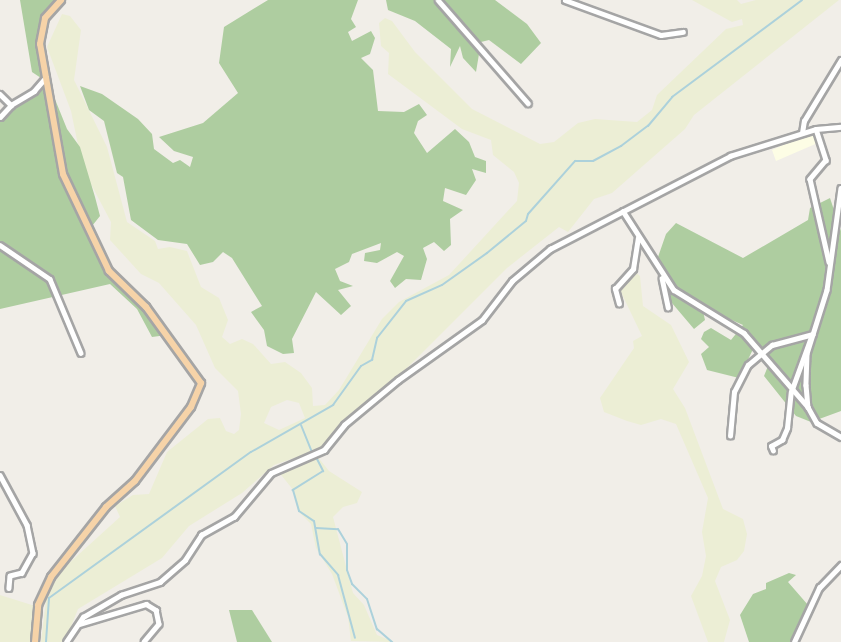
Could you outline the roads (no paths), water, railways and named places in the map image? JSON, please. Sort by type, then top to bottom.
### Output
[{"type":"main road","points":[[35,642],[38,605],[51,577],[106,507],[135,481],[191,407],[201,383],[153,317],[109,271],[63,174],[46,77],[41,30],[61,0]]},
{"type":"street","points":[[438,0],[528,103]]},
{"type":"street","points":[[565,0],[661,34],[683,32]]},
{"type":"street","points":[[802,134],[804,121],[841,60]]},
{"type":"street","points":[[0,117],[11,105],[34,91],[46,77]]},
{"type":"street","points":[[0,94],[11,105]]},
{"type":"street","points":[[66,642],[72,629],[83,617],[121,595],[160,582],[185,560],[201,535],[234,517],[271,473],[314,455],[398,380],[482,320],[512,281],[550,249],[730,156],[816,129],[841,127]]},
{"type":"street","points":[[816,129],[826,160],[810,179],[830,267]]},
{"type":"street","points":[[808,407],[806,367],[830,267],[841,188]]},
{"type":"street","points":[[623,211],[662,276],[674,290],[739,328],[808,407],[822,428],[841,437]]},
{"type":"street","points":[[619,303],[615,289],[633,269],[638,237]]},
{"type":"street","points":[[0,245],[50,279],[60,293],[81,353]]},
{"type":"street","points":[[662,276],[668,307]]},
{"type":"street","points":[[730,436],[734,392],[748,365],[778,342],[813,334]]},
{"type":"street","points":[[773,451],[771,446],[782,440],[787,428],[792,388],[813,334]]},
{"type":"street","points":[[0,475],[27,525],[33,553],[22,573],[10,576],[9,588]]},
{"type":"street","points":[[794,642],[815,596],[841,565]]},
{"type":"street","points":[[72,629],[84,621],[146,604],[156,610],[159,624],[145,642]]},
{"type":"waterway","points":[[46,642],[49,598],[251,452],[333,405],[361,366],[372,360],[377,338],[406,301],[442,285],[487,253],[526,221],[528,214],[575,161],[593,161],[621,146],[648,126],[672,97],[802,0]]},
{"type":"waterway","points":[[301,425],[312,452]]},
{"type":"waterway","points":[[316,457],[323,471],[293,490],[299,511],[314,521],[320,554],[338,575],[355,638]]},
{"type":"waterway","points":[[316,528],[338,529],[347,544],[347,570],[352,584],[367,599],[377,629],[392,642]]}]
